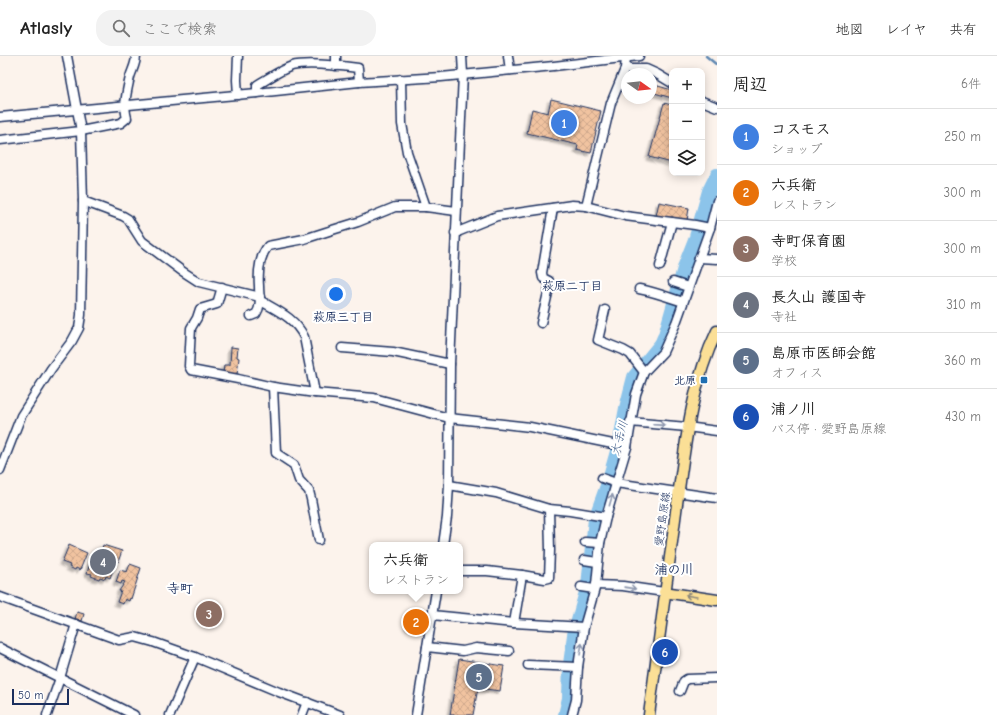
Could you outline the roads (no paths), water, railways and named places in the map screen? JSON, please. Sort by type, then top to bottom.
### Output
[{"type":"main road","name":"愛野島原線","points":[[649,715],[664,592],[688,427],[699,379],[716,334]]},
{"type":"main road","points":[[664,592],[717,600]]},
{"type":"street","points":[[0,470],[21,416],[79,328],[82,290],[82,131],[68,56]]},
{"type":"street","points":[[0,140],[82,131],[121,123],[128,118],[124,105],[130,77],[136,62],[136,56]]},
{"type":"street","points":[[238,56],[238,95]]},
{"type":"street","points":[[336,56],[336,66]]},
{"type":"street","points":[[443,542],[449,485],[450,364],[463,74],[462,56]]},
{"type":"street","points":[[508,56],[510,70]]},
{"type":"street","points":[[0,117],[359,82],[554,66],[605,58],[639,56]]},
{"type":"street","points":[[625,68],[626,57]]},
{"type":"street","points":[[257,93],[257,85],[292,66],[304,65],[358,68],[359,82]]},
{"type":"street","points":[[657,74],[669,81]]},
{"type":"street","points":[[401,79],[402,124],[407,152],[426,207]]},
{"type":"street","points":[[586,206],[611,103],[621,79]]},
{"type":"street","points":[[705,102],[717,107]]},
{"type":"street","points":[[83,201],[128,219],[142,241],[182,271],[200,282],[260,299],[291,319],[301,330],[304,337],[315,393]]},
{"type":"street","points":[[572,715],[576,700],[577,667],[583,627],[594,588],[596,562],[604,517],[626,447],[636,394],[644,372],[663,352],[676,323],[682,301],[699,258],[717,201]]},
{"type":"street","points":[[455,233],[497,216],[572,205],[586,206],[625,216],[709,228]]},
{"type":"street","points":[[251,316],[256,314],[260,299],[259,285],[261,263],[268,246],[304,239],[358,222],[395,207],[426,207],[456,211]]},
{"type":"street","points":[[541,323],[550,284],[549,280],[543,278],[542,273],[553,208]]},
{"type":"street","points":[[660,266],[672,222]]},
{"type":"street","points":[[699,258],[717,259]]},
{"type":"street","points":[[674,282],[687,287]]},
{"type":"street","points":[[222,287],[217,304],[200,309],[197,318],[192,325],[190,369],[238,378],[273,387],[315,393],[374,398],[449,418],[530,427],[626,447]]},
{"type":"street","points":[[639,289],[661,293],[664,296],[682,301]]},
{"type":"street","points":[[605,310],[598,340],[630,354],[644,372]]},
{"type":"street","points":[[342,348],[393,352],[450,364]]},
{"type":"street","points":[[273,387],[276,453],[294,465],[299,480],[309,491],[319,540]]},
{"type":"street","points":[[630,422],[717,431]]},
{"type":"street","points":[[603,478],[614,482],[717,498]]},
{"type":"street","points":[[449,485],[496,493],[549,509],[592,514],[604,517]]},
{"type":"street","points":[[463,571],[487,571],[545,579],[549,578],[549,509]]},
{"type":"street","points":[[586,542],[599,543]]},
{"type":"street","points":[[585,560],[596,562]]},
{"type":"street","points":[[514,623],[522,575]]},
{"type":"street","points":[[582,588],[622,586],[664,592]]},
{"type":"street","points":[[416,715],[436,594]]},
{"type":"street","points":[[0,597],[119,640],[135,637],[194,657],[340,715]]},
{"type":"street","points":[[432,615],[514,623],[583,627]]},
{"type":"street","points":[[46,715],[60,678],[76,624]]},
{"type":"street","points":[[427,647],[463,651],[476,648],[509,651]]},
{"type":"street","points":[[0,648],[134,715]]},
{"type":"street","points":[[170,715],[194,657]]},
{"type":"street","points":[[528,665],[577,667]]},
{"type":"street","points":[[680,691],[684,681],[687,679],[717,678]]},
{"type":"street","points":[[302,715],[306,702]]},
{"type":"waterway","name":"大手川","points":[[706,56],[717,65]]},
{"type":"waterway","name":"大手川","points":[[565,715],[569,698],[570,664],[574,635],[588,585],[595,519],[608,483],[620,441],[634,377],[661,344],[665,335],[685,265],[696,237],[709,191],[717,175]]},
{"type":"place","name":"コスモス","points":[[564,123]]},
{"type":"place","name":"北原","points":[[704,380]]},
{"type":"place","name":"長久山 護国寺","points":[[103,562]]},
{"type":"place","name":"寺町保育園","points":[[209,614]]},
{"type":"place","name":"六兵衛","points":[[416,622]]},
{"type":"place","name":"浦ノ川","points":[[665,652]]},
{"type":"place","name":"島原市医師会館","points":[[479,677]]},
{"type":"district","name":"萩原二丁目","points":[[572,286]]},
{"type":"district","name":"萩原三丁目","points":[[343,317]]},
{"type":"district","name":"浦の川","points":[[674,569]]},
{"type":"district","name":"寺町","points":[[180,588]]}]
